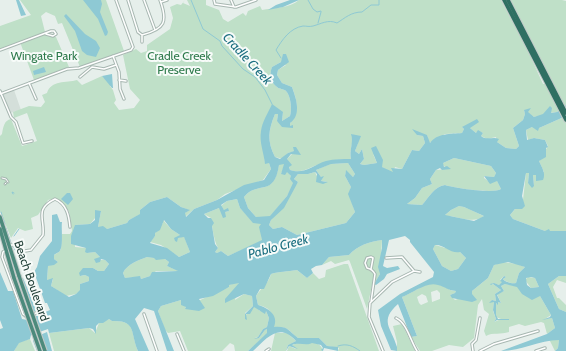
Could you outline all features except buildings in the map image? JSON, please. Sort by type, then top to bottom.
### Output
[{"type":"highway","points":[[504,0],[513,14],[566,120]]},
{"type":"highway","points":[[508,0],[513,14]]},
{"type":"highway","points":[[548,82],[566,113]]},
{"type":"highway","name":"Beach Boulevard","points":[[0,217],[17,277],[45,351]]},
{"type":"highway","points":[[0,229],[5,243],[8,245]]},
{"type":"highway","points":[[0,229],[40,351]]},
{"type":"highway","points":[[6,250],[15,267]]},
{"type":"street","points":[[1,94],[67,69],[79,68],[132,49],[116,0]]},
{"type":"street","points":[[128,0],[138,32],[142,35],[142,42]]},
{"type":"street","points":[[144,0],[155,30]]},
{"type":"street","points":[[142,35],[160,28],[164,23],[165,15],[160,1],[167,0]]},
{"type":"street","points":[[214,0],[216,4],[234,7],[256,0]]},
{"type":"street","points":[[231,0],[234,7]]},
{"type":"street","points":[[0,50],[54,31],[56,34],[53,36],[46,34]]},
{"type":"street","points":[[113,56],[119,72],[120,89],[124,99]]},
{"type":"street","points":[[80,77],[92,68],[104,69],[116,65]]},
{"type":"street","points":[[119,80],[126,81]]},
{"type":"street","points":[[29,83],[36,99]]},
{"type":"street","points":[[0,91],[23,143],[32,141]]},
{"type":"street","points":[[2,178],[6,180],[6,183]]},
{"type":"street","points":[[19,252],[31,250],[42,235],[41,213],[49,202],[55,199],[59,200],[68,211],[70,227]]},
{"type":"street","points":[[6,250],[3,252],[2,256],[23,314],[26,317],[38,314],[40,310],[19,252],[15,245],[8,245]]},
{"type":"street","points":[[371,269],[373,258],[371,257],[367,258],[365,263],[367,268],[374,271],[375,278],[370,301],[369,317],[382,351]]},
{"type":"street","points":[[386,258],[402,257],[414,271]]},
{"type":"street","points":[[370,301],[392,282],[414,271],[420,272]]},
{"type":"street","points":[[144,314],[158,351]]},
{"type":"street","points":[[396,318],[403,322],[409,339],[417,351]]},
{"type":"street","points":[[473,351],[472,344],[476,340],[480,318]]},
{"type":"street","points":[[480,351],[494,344],[538,331]]},
{"type":"street","points":[[177,334],[184,351]]},
{"type":"street","points":[[536,351],[544,348]]},
{"type":"shaded area","points":[[14,90],[21,110],[10,113],[3,94]]},
{"type":"green space","name":"Wingate Park","points":[[20,0],[106,0],[124,51],[80,67],[62,23],[58,24],[55,16],[46,12],[41,16],[46,36],[56,37],[69,67],[34,80],[20,42],[0,49],[0,26],[31,15]]},
{"type":"green space","name":"Cradle Creek Preserve","points":[[185,0],[183,3],[190,6],[187,0],[206,0],[206,5],[219,10],[223,19],[228,22],[243,13],[246,16],[248,11],[260,6],[262,10],[276,8],[291,5],[299,0],[501,0],[510,17],[517,13],[510,0],[566,1],[566,105],[557,112],[550,113],[548,110],[543,115],[534,117],[524,110],[525,114],[523,120],[513,128],[519,146],[516,149],[506,148],[497,142],[496,137],[487,139],[481,136],[483,133],[478,131],[476,133],[470,128],[462,127],[464,129],[462,133],[445,134],[429,143],[427,135],[417,135],[423,136],[425,143],[419,151],[412,150],[402,169],[395,167],[393,173],[382,167],[373,154],[377,163],[364,165],[360,164],[364,159],[362,149],[359,154],[355,151],[358,143],[352,134],[351,159],[332,161],[302,171],[294,171],[290,170],[287,159],[295,151],[288,153],[283,159],[275,157],[272,151],[269,136],[275,114],[278,114],[277,121],[290,126],[297,106],[292,87],[282,83],[277,75],[278,70],[286,65],[281,62],[272,67],[271,78],[273,83],[278,88],[285,90],[288,93],[291,103],[291,113],[290,116],[282,121],[283,112],[269,112],[265,121],[262,138],[265,163],[269,163],[271,169],[263,180],[225,194],[217,200],[194,209],[185,217],[185,213],[189,210],[181,207],[167,197],[150,202],[140,210],[141,214],[129,220],[127,223],[107,229],[98,227],[101,211],[90,224],[75,225],[75,247],[86,248],[87,253],[95,252],[100,257],[100,260],[105,260],[109,264],[104,271],[98,271],[93,268],[82,271],[81,276],[85,275],[89,277],[89,281],[80,284],[81,290],[76,294],[66,296],[51,286],[53,279],[47,280],[48,266],[58,262],[54,259],[54,255],[61,249],[62,234],[70,234],[72,231],[69,211],[56,198],[48,200],[38,215],[31,218],[33,229],[25,231],[18,228],[11,238],[0,211],[0,136],[4,125],[11,119],[22,146],[37,141],[27,113],[14,118],[13,112],[29,106],[41,107],[45,102],[42,95],[47,93],[55,84],[77,80],[82,85],[102,76],[110,83],[116,100],[114,103],[119,110],[134,108],[140,100],[130,89],[123,55],[136,49],[141,53],[147,51],[147,45],[170,29],[173,18],[170,7],[177,4],[181,5]],"holes":[[[523,40],[530,40],[552,82],[543,84]]]},
{"type":"green space","points":[[566,116],[566,231],[545,231],[513,219],[510,215],[523,200],[526,173],[529,173],[528,183],[534,186],[533,175],[544,172],[539,161],[548,146],[545,140],[534,138],[528,140],[526,130],[532,127],[539,128]]},
{"type":"green space","points":[[454,158],[491,166],[496,173],[494,177],[484,176],[484,178],[488,181],[497,181],[501,189],[482,191],[456,188],[445,185],[435,190],[422,205],[407,204],[415,198],[422,188],[432,184],[430,179],[436,170],[447,169],[443,163]]},
{"type":"green space","points":[[348,163],[355,174],[353,177],[346,171],[345,176],[351,187],[349,194],[355,212],[346,223],[297,235],[282,227],[273,229],[269,225],[298,182],[294,179],[298,174],[315,172],[320,183],[327,181],[321,181],[323,177],[321,177],[316,170],[330,164]]},
{"type":"green space","points":[[279,164],[285,164],[281,174],[287,171],[294,183],[287,196],[270,217],[256,217],[248,208],[244,197],[255,189],[269,185],[277,174]]},
{"type":"green space","points":[[237,199],[240,208],[254,223],[261,223],[262,241],[228,256],[221,251],[217,253],[215,252],[218,248],[214,238],[211,218],[204,214],[219,208],[225,212],[229,211],[224,210],[221,206],[227,201]]},
{"type":"green space","points":[[459,206],[484,216],[479,219],[470,220],[444,216]]},
{"type":"green space","points":[[163,220],[171,229],[180,235],[178,238],[184,236],[190,252],[179,257],[161,245],[150,242],[163,223]]},
{"type":"green space","points":[[382,240],[380,274],[376,281],[373,280],[367,309],[349,260],[335,264],[331,261],[322,265],[329,257],[349,255],[364,244]]},
{"type":"green space","points":[[435,245],[460,252],[466,258],[458,269],[451,271],[442,266],[433,249]]},
{"type":"green space","points":[[147,257],[165,259],[169,262],[167,266],[179,271],[156,271],[150,276],[141,279],[140,277],[125,278],[123,273],[127,267]]},
{"type":"green space","points":[[503,262],[525,267],[519,273],[516,283],[506,281],[503,279],[506,277],[504,276],[500,280],[503,282],[499,285],[493,283],[491,285],[493,284],[501,290],[495,294],[496,301],[492,300],[491,302],[494,302],[493,311],[496,319],[494,322],[501,319],[496,317],[495,305],[498,302],[501,303],[497,294],[504,291],[501,286],[505,284],[517,286],[540,296],[551,315],[545,319],[552,318],[555,328],[547,334],[544,323],[541,322],[525,326],[519,324],[509,327],[509,332],[486,336],[484,331],[489,314],[484,310],[482,299],[478,305],[474,338],[463,347],[449,345],[432,351],[420,351],[411,337],[417,336],[402,297],[429,284],[438,284],[456,291],[450,295],[455,300],[472,294],[472,291],[488,278],[494,265]],"holes":[[[437,290],[440,293],[440,299],[432,302],[431,292]],[[422,294],[426,296],[428,302],[421,305],[417,297]]]},
{"type":"green space","points":[[348,264],[379,351],[338,351],[339,348],[327,346],[319,338],[298,338],[286,328],[274,328],[271,312],[263,306],[258,305],[256,296],[271,274],[297,270],[307,278],[313,273],[319,279],[325,277],[326,270]]},
{"type":"green space","points":[[559,276],[566,276],[566,283],[557,280],[553,287],[557,298],[559,298],[566,305],[566,312],[559,309],[548,284]]},
{"type":"green space","points":[[528,277],[535,278],[539,287],[531,288],[525,280]]},
{"type":"green space","points":[[239,282],[235,300],[244,294],[252,296],[253,306],[245,313],[245,316],[254,306],[260,311],[266,311],[269,318],[267,327],[263,329],[258,337],[255,338],[259,338],[267,329],[268,333],[248,351],[235,351],[234,345],[230,343],[222,351],[188,351],[180,331],[168,333],[165,330],[158,311],[161,306],[181,300],[186,307],[185,309],[229,287],[229,285]]},
{"type":"green space","points":[[109,319],[112,321],[120,321],[129,325],[138,351],[54,351],[49,333],[89,328],[95,333],[99,323]]},
{"type":"green space","points":[[402,324],[415,351],[397,351],[397,342],[393,326]]},
{"type":"green space","points":[[275,333],[287,333],[296,341],[288,345],[286,351],[271,351]]},
{"type":"green space","points":[[30,339],[35,351],[14,351],[19,342]]},
{"type":"green space","points":[[548,339],[559,340],[558,348],[555,351],[550,341]]},
{"type":"green space","points":[[298,343],[316,343],[323,351],[287,351],[289,346],[296,349],[292,345]]},
{"type":"water","points":[[16,0],[19,0],[26,15],[21,16]]},
{"type":"water","points":[[83,0],[101,0],[102,4],[100,12],[108,32],[107,35],[105,36],[98,19]]},
{"type":"water","points":[[290,0],[299,0],[283,7],[268,10],[276,5]]},
{"type":"water","points":[[66,14],[85,34],[96,41],[100,48],[96,57],[87,55],[82,51],[75,31],[64,16]]},
{"type":"water","name":"Pablo Creek","points":[[283,54],[286,54],[289,62],[278,70],[277,75],[282,83],[292,87],[297,111],[294,120],[290,123],[290,126],[293,125],[293,128],[282,127],[277,121],[278,114],[275,114],[269,136],[272,151],[275,157],[280,159],[288,153],[294,151],[293,147],[296,147],[301,155],[291,154],[287,159],[292,165],[289,167],[290,170],[295,171],[304,170],[335,159],[351,159],[351,134],[361,136],[355,151],[359,154],[362,149],[364,159],[360,164],[364,165],[377,163],[371,148],[376,146],[383,160],[382,167],[393,172],[391,168],[402,169],[412,150],[419,151],[425,143],[423,136],[417,135],[412,129],[427,135],[430,143],[436,137],[462,133],[464,129],[462,127],[477,119],[479,122],[470,128],[476,133],[478,130],[483,133],[481,136],[483,137],[499,139],[497,142],[506,148],[516,149],[519,146],[513,128],[523,120],[525,114],[524,110],[531,108],[528,112],[534,117],[543,114],[550,106],[552,108],[551,113],[557,112],[566,105],[566,116],[539,128],[538,131],[532,127],[526,130],[527,140],[534,138],[545,140],[548,147],[546,148],[546,157],[539,161],[544,177],[543,180],[536,181],[536,175],[533,175],[534,186],[532,188],[528,183],[529,173],[526,173],[522,196],[525,206],[522,209],[515,209],[510,215],[513,219],[545,231],[549,229],[550,231],[566,231],[566,276],[559,276],[548,284],[559,309],[566,312],[566,351],[555,351],[558,348],[559,340],[552,340],[509,351],[501,351],[547,334],[555,328],[552,318],[542,320],[550,317],[551,315],[540,296],[532,300],[522,294],[517,287],[505,284],[501,286],[504,291],[497,295],[501,303],[498,302],[498,305],[496,303],[496,315],[498,319],[509,320],[497,320],[494,322],[496,319],[493,310],[494,302],[489,303],[492,300],[496,301],[495,294],[501,290],[493,284],[490,284],[494,283],[499,285],[504,276],[506,277],[503,279],[505,281],[516,283],[519,273],[525,267],[508,262],[494,265],[488,278],[472,291],[472,294],[477,300],[472,302],[452,298],[450,295],[456,291],[434,284],[425,286],[402,297],[417,336],[411,337],[398,304],[392,310],[388,320],[388,324],[397,347],[397,351],[391,350],[381,326],[378,310],[400,294],[433,277],[434,272],[410,240],[405,236],[389,240],[383,266],[387,268],[398,266],[400,269],[387,274],[384,279],[376,285],[374,284],[380,274],[378,267],[382,240],[364,244],[349,255],[329,257],[322,265],[311,269],[313,273],[307,278],[297,270],[271,274],[264,289],[260,289],[256,296],[258,305],[272,313],[275,319],[274,327],[286,328],[298,338],[319,338],[327,346],[338,347],[338,351],[324,348],[323,351],[321,350],[323,348],[321,345],[312,343],[295,344],[292,345],[298,349],[289,346],[286,351],[288,345],[296,341],[290,335],[279,332],[268,337],[253,351],[248,351],[267,333],[267,329],[259,338],[254,339],[258,337],[263,329],[267,327],[269,318],[266,311],[265,314],[254,307],[250,314],[246,314],[247,320],[245,319],[245,314],[253,306],[252,296],[244,294],[225,303],[225,299],[239,283],[229,285],[229,287],[213,296],[199,299],[205,308],[199,311],[185,309],[186,307],[181,305],[181,300],[161,306],[158,311],[174,351],[167,351],[154,311],[144,308],[135,319],[149,351],[138,351],[129,325],[120,321],[112,321],[109,319],[103,323],[99,323],[96,326],[96,334],[93,329],[89,328],[49,333],[48,329],[31,335],[30,339],[19,343],[14,351],[0,351],[0,329],[3,328],[0,320],[0,272],[8,291],[13,291],[22,319],[27,320],[50,310],[47,303],[45,303],[34,272],[40,256],[52,241],[52,215],[57,214],[60,222],[62,222],[62,242],[61,250],[54,255],[54,259],[58,262],[54,265],[48,266],[47,280],[53,278],[51,286],[69,297],[76,294],[80,290],[80,284],[89,281],[89,277],[85,275],[80,276],[79,273],[83,268],[93,268],[98,271],[104,271],[109,264],[105,260],[101,259],[100,262],[96,263],[94,259],[100,257],[95,252],[87,253],[85,252],[86,248],[71,244],[71,236],[75,225],[90,224],[95,220],[95,210],[101,211],[98,227],[103,226],[107,229],[127,223],[129,220],[140,214],[140,210],[150,202],[167,197],[181,207],[190,210],[185,213],[186,217],[194,209],[217,200],[244,185],[264,180],[271,169],[269,163],[265,164],[261,143],[261,131],[264,121],[272,104],[283,112],[282,121],[290,116],[291,113],[291,103],[288,93],[285,90],[278,88],[273,83],[271,78],[272,67],[281,62]],"holes":[[[454,158],[491,166],[496,173],[494,177],[484,176],[490,184],[497,181],[501,189],[482,191],[456,188],[445,185],[435,190],[422,205],[407,204],[415,198],[422,188],[432,184],[430,179],[436,170],[440,168],[442,170],[451,169],[447,166],[444,167],[443,163]],[[348,163],[355,174],[353,177],[346,170],[345,176],[351,187],[348,194],[355,212],[346,223],[297,235],[282,227],[273,229],[269,225],[271,220],[284,208],[298,182],[294,179],[298,174],[315,172],[317,174],[316,182],[323,184],[328,182],[321,181],[324,176],[321,177],[316,170],[331,164]],[[284,164],[281,174],[285,175],[287,172],[291,176],[290,179],[293,183],[287,196],[270,216],[256,217],[248,208],[244,197],[255,189],[269,185],[273,182],[277,175],[279,165]],[[237,199],[240,208],[253,223],[261,224],[259,227],[262,240],[228,256],[221,251],[217,253],[215,252],[218,248],[215,244],[212,226],[214,223],[211,218],[208,218],[204,214],[219,208],[223,218],[226,217],[225,212],[229,211],[228,208],[224,210],[221,205],[227,201]],[[459,206],[484,216],[474,221],[445,215]],[[164,220],[171,229],[180,235],[174,238],[175,241],[177,242],[178,238],[184,237],[190,252],[179,257],[167,248],[150,243],[155,236],[155,233],[160,230]],[[435,245],[441,246],[453,252],[460,252],[466,258],[458,269],[451,271],[442,266],[433,249]],[[147,257],[154,258],[156,260],[165,259],[169,262],[167,266],[178,271],[152,272],[150,276],[141,279],[140,276],[125,278],[123,273],[125,270],[137,261]],[[526,278],[535,278],[539,287],[531,288],[527,285]]]},
{"type":"water","points":[[44,67],[46,72],[34,75],[33,71]]},
{"type":"water","points":[[112,74],[113,88],[102,76]]},
{"type":"water","points":[[67,193],[70,193],[73,199],[68,205],[61,199]]},
{"type":"water","points":[[23,278],[36,309],[36,311],[25,314],[16,280]]},
{"type":"water","points":[[47,332],[52,351],[37,351],[33,338]]},
{"type":"waterway","name":"Cradle Creek","points":[[191,0],[203,29],[220,41],[222,46],[243,69],[255,77],[265,90],[272,104]]},
{"type":"waterway","points":[[308,0],[313,9],[317,12],[321,11],[318,23]]},
{"type":"waterway","points":[[281,58],[276,50],[294,29],[328,22],[337,23],[351,14],[362,12],[371,5],[379,5],[379,0]]},
{"type":"waterway","points":[[13,194],[12,192],[14,193]]},
{"type":"waterway","points":[[1,212],[5,224]]},
{"type":"waterway","points":[[6,228],[11,243]]},
{"type":"waterway","points":[[14,236],[19,229]]},
{"type":"waterway","points":[[13,246],[19,257],[24,272]]},
{"type":"waterway","points":[[338,346],[350,346],[360,351]]}]
